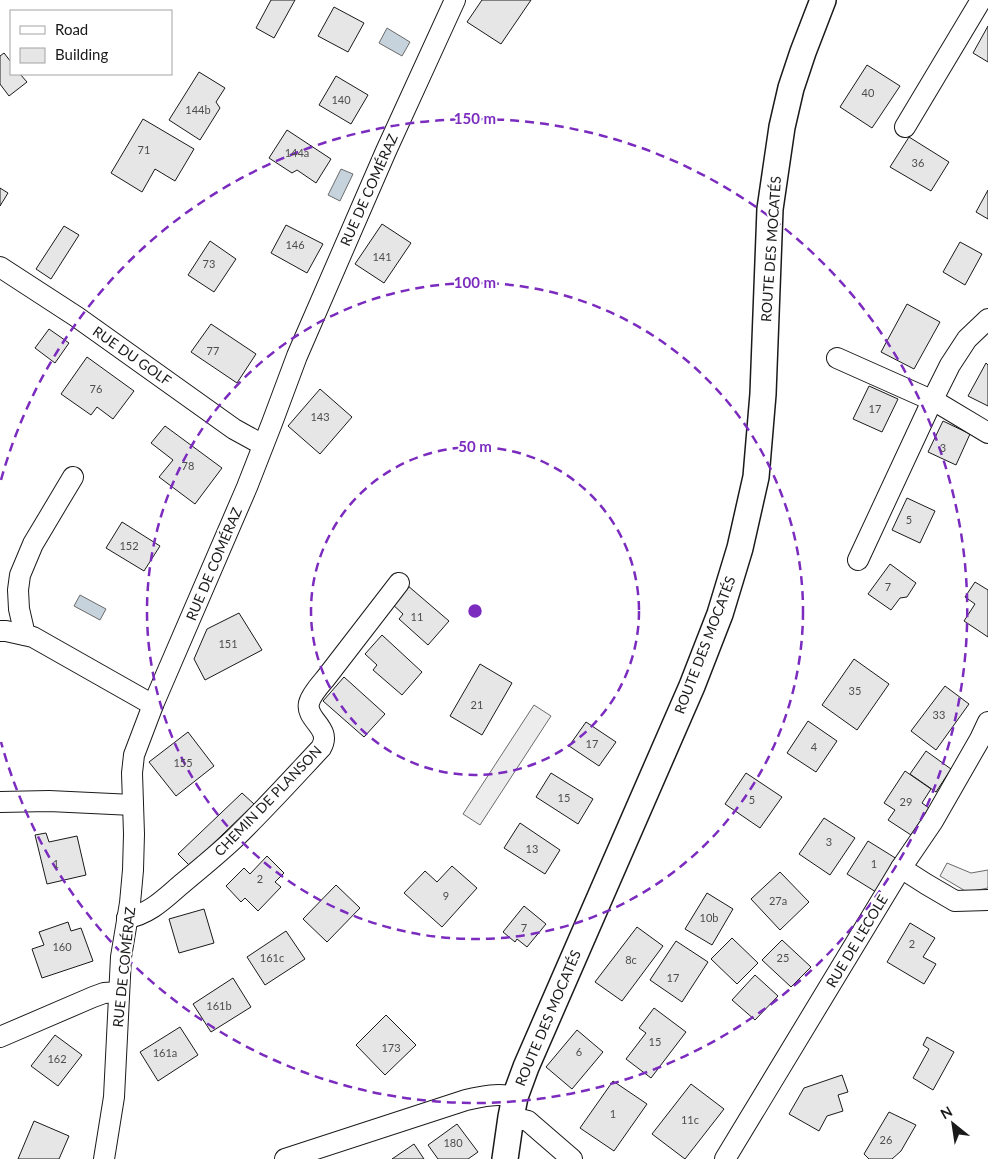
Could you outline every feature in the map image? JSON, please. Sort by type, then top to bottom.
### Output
[{"type":"street","name":"RUE DE COMÉRAZ","points":[[104,1159],[115,1084],[119,992],[133,870],[132,773],[134,754],[153,705],[247,487],[291,370],[386,151],[455,0]]},
{"type":"street","name":"ROUTE DES MOCATÉS","points":[[505,1159],[513,1107],[530,1058],[692,686],[720,614],[740,548],[756,477],[763,394],[770,209],[781,135],[791,88],[823,0]]},
{"type":"street","points":[[905,127],[981,0]]},
{"type":"street","name":"RUE DU GOLF","points":[[0,267],[77,317],[234,428],[264,445]]},
{"type":"street","points":[[858,560],[950,365],[967,339],[988,319]]},
{"type":"street","points":[[837,358],[932,401],[988,432]]},
{"type":"street","points":[[25,635],[19,609],[18,590],[20,574],[33,544],[73,477]]},
{"type":"street","name":"CHEMIN DE PLANSON","points":[[127,918],[136,917],[149,911],[234,839],[321,748],[324,743],[324,737],[322,730],[310,712],[309,702],[399,583]]},
{"type":"street","points":[[0,631],[33,637],[153,705]]},
{"type":"street","name":"RUE DE L'ECOLE","points":[[724,1159],[901,868],[933,822],[988,722]]},
{"type":"street","points":[[0,802],[49,801],[133,805]]},
{"type":"street","points":[[901,868],[955,901],[988,900]]},
{"type":"street","points":[[0,1037],[93,997],[104,993],[119,992]]},
{"type":"street","points":[[285,1159],[466,1100],[494,1094],[504,1094],[513,1107],[572,1159]]},
{"type":"shaded area","points":[[387,28],[410,42],[402,56],[379,43]]},
{"type":"shaded area","points":[[341,169],[353,174],[340,201],[328,195]]},
{"type":"shaded area","points":[[80,595],[106,609],[100,620],[74,606]]},
{"type":"shaded area","points":[[534,705],[551,716],[480,825],[463,814]]},
{"type":"shaded area","points":[[947,863],[971,873],[988,870],[988,888],[967,892],[940,876]]},
{"type":"building","points":[[271,0],[295,0],[274,38],[256,28]]},
{"type":"building","points":[[482,0],[531,0],[501,44],[467,22]]},
{"type":"building","points":[[334,7],[364,23],[348,52],[318,36]]},
{"type":"building","points":[[988,26],[988,62],[973,53]]},
{"type":"building","points":[[4,53],[10,61],[10,75],[21,75],[27,82],[9,96],[0,84],[0,56]]},
{"type":"building","points":[[867,65],[900,86],[872,128],[840,107]]},
{"type":"building","points":[[199,72],[225,88],[216,102],[220,108],[200,140],[169,120]]},
{"type":"building","points":[[336,76],[368,95],[351,124],[319,105]]},
{"type":"building","points":[[143,119],[194,149],[175,181],[155,169],[142,192],[111,173]]},
{"type":"building","points":[[287,130],[331,159],[316,183],[297,170],[292,173],[269,158]]},
{"type":"building","points":[[909,137],[949,162],[931,191],[890,167]]},
{"type":"building","points":[[0,188],[8,193],[0,206]]},
{"type":"building","points":[[988,190],[988,219],[976,212]]},
{"type":"building","points":[[382,224],[411,243],[384,283],[355,264]]},
{"type":"building","points":[[286,225],[323,244],[307,273],[271,253]]},
{"type":"building","points":[[64,226],[79,235],[51,279],[36,269]]},
{"type":"building","points":[[210,241],[236,259],[214,292],[188,275]]},
{"type":"building","points":[[960,242],[982,254],[965,285],[943,272]]},
{"type":"building","points":[[907,304],[940,322],[914,369],[881,352]]},
{"type":"building","points":[[211,324],[256,354],[237,383],[191,352]]},
{"type":"building","points":[[49,329],[69,343],[55,363],[35,348]]},
{"type":"building","points":[[87,357],[134,391],[113,419],[97,407],[91,415],[61,394]]},
{"type":"building","points":[[986,363],[988,365],[988,406],[968,396]]},
{"type":"building","points":[[869,386],[898,399],[882,432],[853,419]]},
{"type":"building","points":[[320,389],[352,417],[320,454],[288,426]]},
{"type":"building","points":[[943,421],[970,434],[956,465],[928,452]]},
{"type":"building","points":[[165,426],[222,468],[195,504],[159,477],[173,460],[151,443]]},
{"type":"building","points":[[907,498],[935,511],[920,543],[892,530]]},
{"type":"building","points":[[122,522],[160,546],[144,571],[106,548]]},
{"type":"building","points":[[890,564],[916,583],[907,597],[900,598],[891,610],[868,594]]},
{"type":"building","points":[[975,582],[988,590],[988,637],[964,621],[975,604],[965,597]]},
{"type":"building","points":[[407,585],[449,621],[428,645],[399,619],[403,614],[391,603]]},
{"type":"building","points":[[239,613],[262,650],[205,680],[194,659],[207,629]]},
{"type":"building","points":[[382,635],[422,672],[402,695],[373,670],[377,665],[365,654]]},
{"type":"building","points":[[854,659],[889,684],[857,730],[822,705]]},
{"type":"building","points":[[480,664],[512,683],[482,735],[450,716]]},
{"type":"building","points":[[344,677],[385,714],[364,737],[323,701]]},
{"type":"building","points":[[945,686],[969,704],[936,750],[911,731]]},
{"type":"building","points":[[808,721],[837,741],[816,772],[787,753]]},
{"type":"building","points":[[586,722],[616,742],[599,766],[569,746]]},
{"type":"building","points":[[188,732],[214,766],[176,796],[149,762]]},
{"type":"building","points":[[926,751],[951,769],[936,792],[910,774]]},
{"type":"building","points":[[905,771],[931,789],[922,803],[929,808],[911,835],[888,820],[895,810],[884,803]]},
{"type":"building","points":[[551,773],[593,799],[578,824],[536,797]]},
{"type":"building","points":[[746,773],[782,797],[760,828],[725,804]]},
{"type":"building","points":[[242,793],[254,804],[190,866],[178,854]]},
{"type":"building","points":[[824,818],[855,838],[830,875],[799,854]]},
{"type":"building","points":[[520,823],[560,850],[545,874],[504,848]]},
{"type":"building","points":[[46,833],[49,842],[77,836],[86,875],[47,884],[35,835]]},
{"type":"building","points":[[868,841],[897,859],[876,892],[847,874]]},
{"type":"building","points":[[267,856],[284,873],[275,882],[281,887],[258,911],[245,898],[241,902],[226,886],[244,868],[250,874]]},
{"type":"building","points":[[452,866],[477,888],[442,927],[404,893],[425,871],[437,882]]},
{"type":"building","points":[[780,872],[809,902],[780,930],[751,899]]},
{"type":"building","points":[[336,885],[360,908],[327,942],[303,919]]},
{"type":"building","points":[[707,893],[733,909],[712,945],[685,929]]},
{"type":"building","points":[[524,906],[546,924],[527,947],[517,939],[515,942],[503,932]]},
{"type":"building","points":[[204,909],[214,943],[179,953],[169,919]]},
{"type":"building","points":[[68,922],[71,931],[81,928],[93,961],[42,978],[32,949],[44,945],[39,932]]},
{"type":"building","points":[[910,923],[935,938],[923,957],[936,964],[924,984],[887,962]]},
{"type":"building","points":[[637,927],[663,946],[622,1001],[595,982]]},
{"type":"building","points":[[286,931],[305,959],[265,985],[247,957]]},
{"type":"building","points":[[732,938],[758,963],[737,984],[711,959]]},
{"type":"building","points":[[782,940],[811,967],[791,987],[762,960]]},
{"type":"building","points":[[676,941],[708,962],[682,1002],[650,980]]},
{"type":"building","points":[[755,975],[778,996],[755,1020],[732,1000]]},
{"type":"building","points":[[233,978],[251,1007],[211,1032],[193,1004]]},
{"type":"building","points":[[654,1008],[686,1032],[651,1078],[626,1059],[646,1033],[639,1028]]},
{"type":"building","points":[[386,1015],[416,1045],[385,1075],[356,1045]]},
{"type":"building","points":[[180,1027],[198,1055],[158,1081],[140,1052]]},
{"type":"building","points":[[577,1030],[603,1052],[572,1089],[546,1067]]},
{"type":"building","points":[[55,1035],[82,1055],[58,1086],[31,1066]]},
{"type":"building","points":[[927,1037],[954,1052],[933,1090],[913,1078],[929,1049],[923,1045]]},
{"type":"building","points":[[842,1075],[848,1092],[838,1095],[843,1111],[827,1116],[819,1131],[789,1114],[804,1088]]},
{"type":"building","points":[[613,1081],[647,1104],[614,1151],[580,1128]]},
{"type":"building","points":[[691,1084],[724,1109],[685,1159],[652,1134]]},
{"type":"building","points":[[889,1112],[916,1125],[901,1151],[892,1159],[869,1159],[864,1154]]},
{"type":"building","points":[[34,1121],[69,1136],[59,1159],[18,1159]]},
{"type":"building","points":[[457,1124],[478,1152],[468,1159],[438,1159],[428,1145]]},
{"type":"building","points":[[414,1144],[424,1159],[392,1159]]}]
